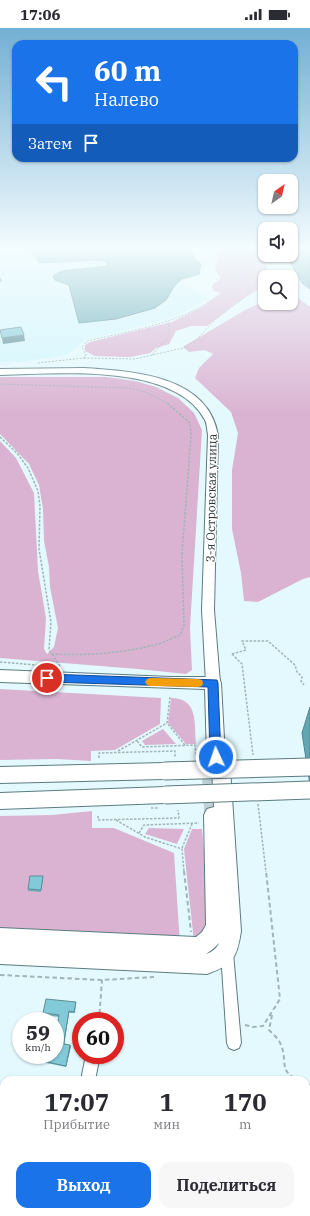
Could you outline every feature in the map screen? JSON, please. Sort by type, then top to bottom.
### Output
[{"type":"main road","name":"3-я Островская улица","points":[[0,372],[122,372],[157,380],[194,399],[203,409],[210,420],[213,435],[208,610],[213,687]]},
{"type":"main road","points":[[0,676],[171,683],[213,687]]},
{"type":"main road","points":[[0,685],[182,692],[213,687]]},
{"type":"main road","points":[[0,954],[207,964],[218,961],[226,952],[231,931],[213,687]]},
{"type":"main road","points":[[0,775],[164,772],[310,767]]},
{"type":"main road","points":[[0,801],[310,790]]},
{"type":"main road","points":[[0,938],[195,948],[202,946],[214,934],[216,925],[213,815]]},
{"type":"street","points":[[226,952],[234,1043]]},
{"type":"street","points":[[89,1076],[91,1064]]},
{"type":"path","points":[[84,358],[86,355],[82,347],[87,341],[168,321],[185,315],[206,303]]},
{"type":"path","points":[[37,363],[84,358],[128,359],[183,348],[237,303]]},
{"type":"path","points":[[149,356],[153,354],[161,343],[169,337],[168,321]]},
{"type":"path","points":[[0,384],[128,388],[142,390],[157,396],[190,423],[191,435],[182,554],[184,624],[180,635],[155,645],[126,650],[68,655],[52,654]]},
{"type":"path","points":[[0,437],[17,452],[24,462],[38,491],[40,506],[39,549],[51,622],[49,650],[61,667]]},
{"type":"path","points":[[253,758],[242,664],[232,654],[246,650],[242,641],[268,641],[295,665],[297,672],[302,677],[301,681],[304,685]]},
{"type":"path","points":[[137,741],[142,747],[185,745],[167,723],[170,697]]},
{"type":"path","points":[[116,752],[167,723]]},
{"type":"path","points":[[99,758],[99,753],[175,751],[175,758]]},
{"type":"path","points":[[232,1022],[253,1027],[263,1026],[272,1014],[280,998],[258,798]]},
{"type":"path","points":[[98,816],[98,820],[179,818],[178,810]]},
{"type":"path","points":[[116,820],[145,837],[182,849]]},
{"type":"path","points":[[139,833],[144,825],[192,824],[182,849],[191,935]]},
{"type":"path","points":[[0,975],[102,980],[158,977]]},
{"type":"path","points":[[100,1012],[102,980]]},
{"type":"path","points":[[272,1014],[269,1030],[281,1046],[282,1064],[285,1073],[291,1076]]},
{"type":"shaded area","points":[[0,303],[201,303],[169,319],[85,340],[67,355],[20,362],[0,362]]},
{"type":"shaded area","points":[[207,303],[236,303],[207,326],[191,326],[176,331],[169,344],[156,348],[150,353],[130,357],[95,356],[85,351],[85,345],[90,342],[172,322]]},
{"type":"shaded area","points":[[298,303],[305,303],[310,307],[310,577],[303,579],[258,602],[244,601],[241,573],[232,529],[232,470],[238,433],[231,412],[195,378],[199,368],[213,354],[205,350],[189,352],[183,347],[245,310],[258,304],[258,310],[298,310]]},
{"type":"shaded area","points":[[0,377],[107,377],[135,381],[156,387],[178,398],[194,413],[202,430],[190,628],[192,670],[186,674],[0,658],[0,441],[16,458],[34,493],[38,571],[46,618],[44,649],[47,654],[54,647],[58,628],[50,587],[49,567],[44,541],[43,509],[39,485],[29,464],[0,434]]},
{"type":"shaded area","points":[[0,689],[161,698],[160,724],[115,750],[91,751],[91,761],[57,759],[0,760]]},
{"type":"shaded area","points":[[171,698],[180,699],[191,707],[195,721],[196,744],[186,744],[168,723]]},
{"type":"shaded area","points":[[163,729],[176,744],[145,745],[142,741]]},
{"type":"shaded area","points":[[92,811],[92,828],[114,828],[174,853],[180,944],[0,933],[0,816],[52,815]]},
{"type":"shaded area","points":[[149,828],[184,829],[177,844],[145,834]]},
{"type":"shaded area","points":[[192,829],[202,829],[210,920],[208,927],[194,942],[184,849]]},
{"type":"water","points":[[74,303],[161,303],[155,308],[116,319],[79,323]]},
{"type":"water","points":[[310,707],[310,785],[302,733]]},
{"type":"building","points":[[21,327],[24,335],[2,338],[0,330]]},
{"type":"building","points":[[30,876],[43,876],[41,890],[28,889]]},
{"type":"building","points":[[46,999],[76,1002],[74,1012],[69,1011],[64,1041],[64,1012],[43,1012]]},
{"type":"building","points":[[64,1044],[70,1045],[66,1066],[56,1064],[64,1064]]},
{"type":"tunnel","points":[[213,815],[210,770],[214,760]]},
{"type":"slow traffic","points":[[150,682],[198,683]]},
{"type":"route","points":[[47,678],[171,683],[213,683],[216,757]]}]
